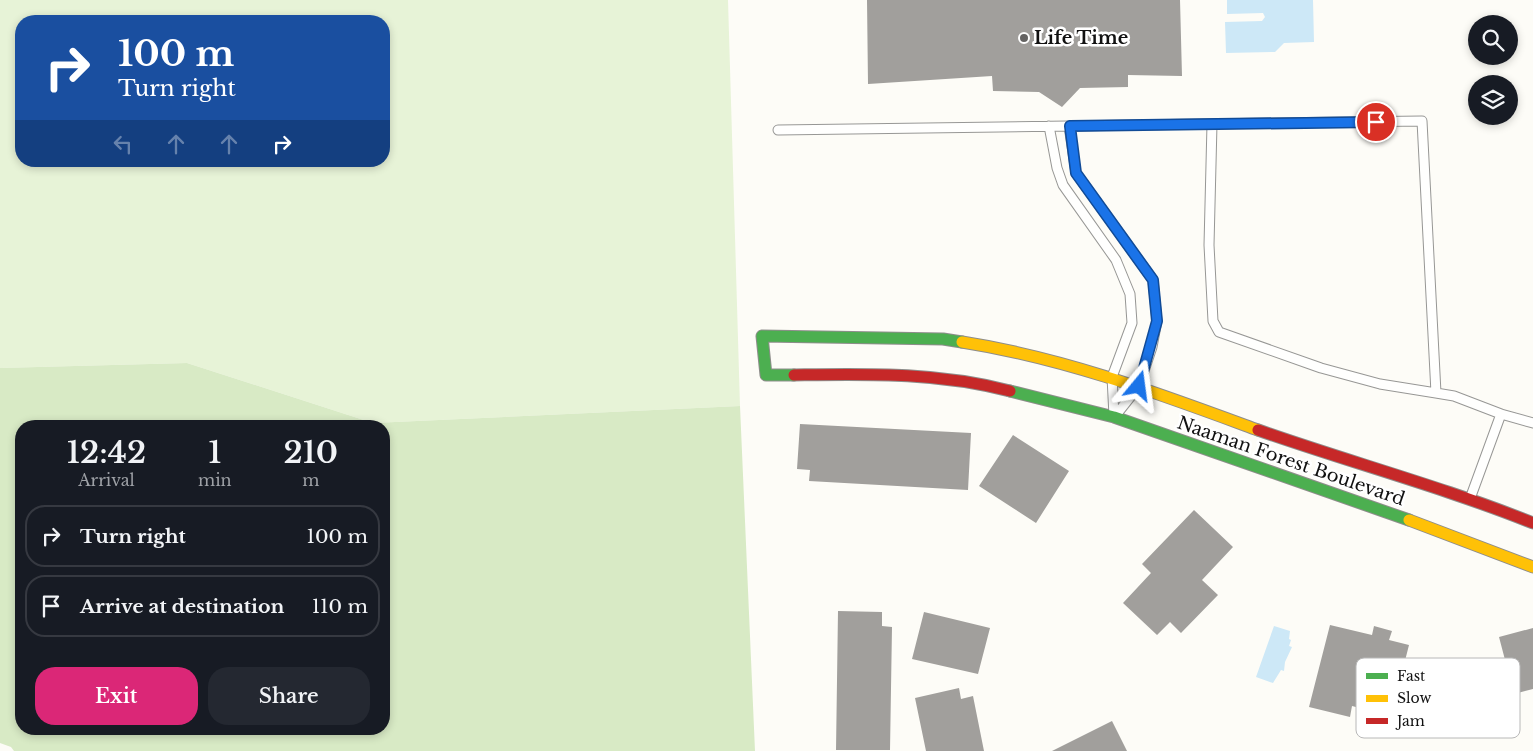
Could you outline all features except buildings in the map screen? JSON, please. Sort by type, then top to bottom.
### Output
[{"type":"street","name":"Naaman Forest Boulevard","points":[[1533,523],[1470,498],[1320,452],[1112,377],[1000,348],[943,340],[762,336],[766,375],[901,374],[943,377],[984,384],[1114,418],[1455,533],[1533,567]]},
{"type":"street","points":[[1464,514],[1470,498]]},
{"type":"lane","points":[[778,130],[1422,121],[1436,393]]},
{"type":"lane","points":[[1212,124],[1209,245],[1213,321],[1219,332],[1320,368],[1380,384],[1454,396],[1533,424]]},
{"type":"lane","points":[[1049,126],[1056,168],[1063,185],[1116,260],[1130,294],[1132,323],[1112,377],[1114,418]]},
{"type":"lane","points":[[1070,126],[1076,173],[1153,280],[1157,321],[1139,386],[1114,418]]},
{"type":"lane","points":[[1470,498],[1501,414]]},
{"type":"green space","points":[[0,0],[728,0],[740,406],[390,422],[390,420],[364,420],[187,363],[0,368]]},
{"type":"green space","points":[[187,363],[364,420],[15,420],[15,735],[390,735],[390,422],[740,406],[755,751],[14,751],[11,747],[0,743],[0,368]]},
{"type":"water","points":[[1227,0],[1313,0],[1314,42],[1284,43],[1275,52],[1226,53],[1225,22],[1262,21],[1265,17],[1263,13],[1227,14]]},
{"type":"water","points":[[1274,626],[1290,631],[1289,639],[1291,640],[1289,646],[1292,647],[1285,662],[1284,671],[1281,670],[1273,683],[1256,677]]},
{"type":"traffic: fast","points":[[794,375],[766,375],[762,336],[943,339],[962,342]]},
{"type":"traffic: fast","points":[[1010,391],[1114,417],[1409,520]]},
{"type":"traffic: slow","points":[[962,342],[1038,357],[1075,367],[1112,378],[1258,430]]},
{"type":"traffic: slow","points":[[1409,520],[1533,567]]},
{"type":"traffic: jam","points":[[794,375],[929,377],[956,380],[1010,391]]},
{"type":"traffic: jam","points":[[1258,430],[1430,486],[1533,523]]},
{"type":"place","name":"Life Time","points":[[1024,38]]},
{"type":"route","points":[[1139,386],[1152,347],[1157,321],[1153,280],[1140,260],[1113,228],[1076,173],[1070,126],[1376,122]]}]
